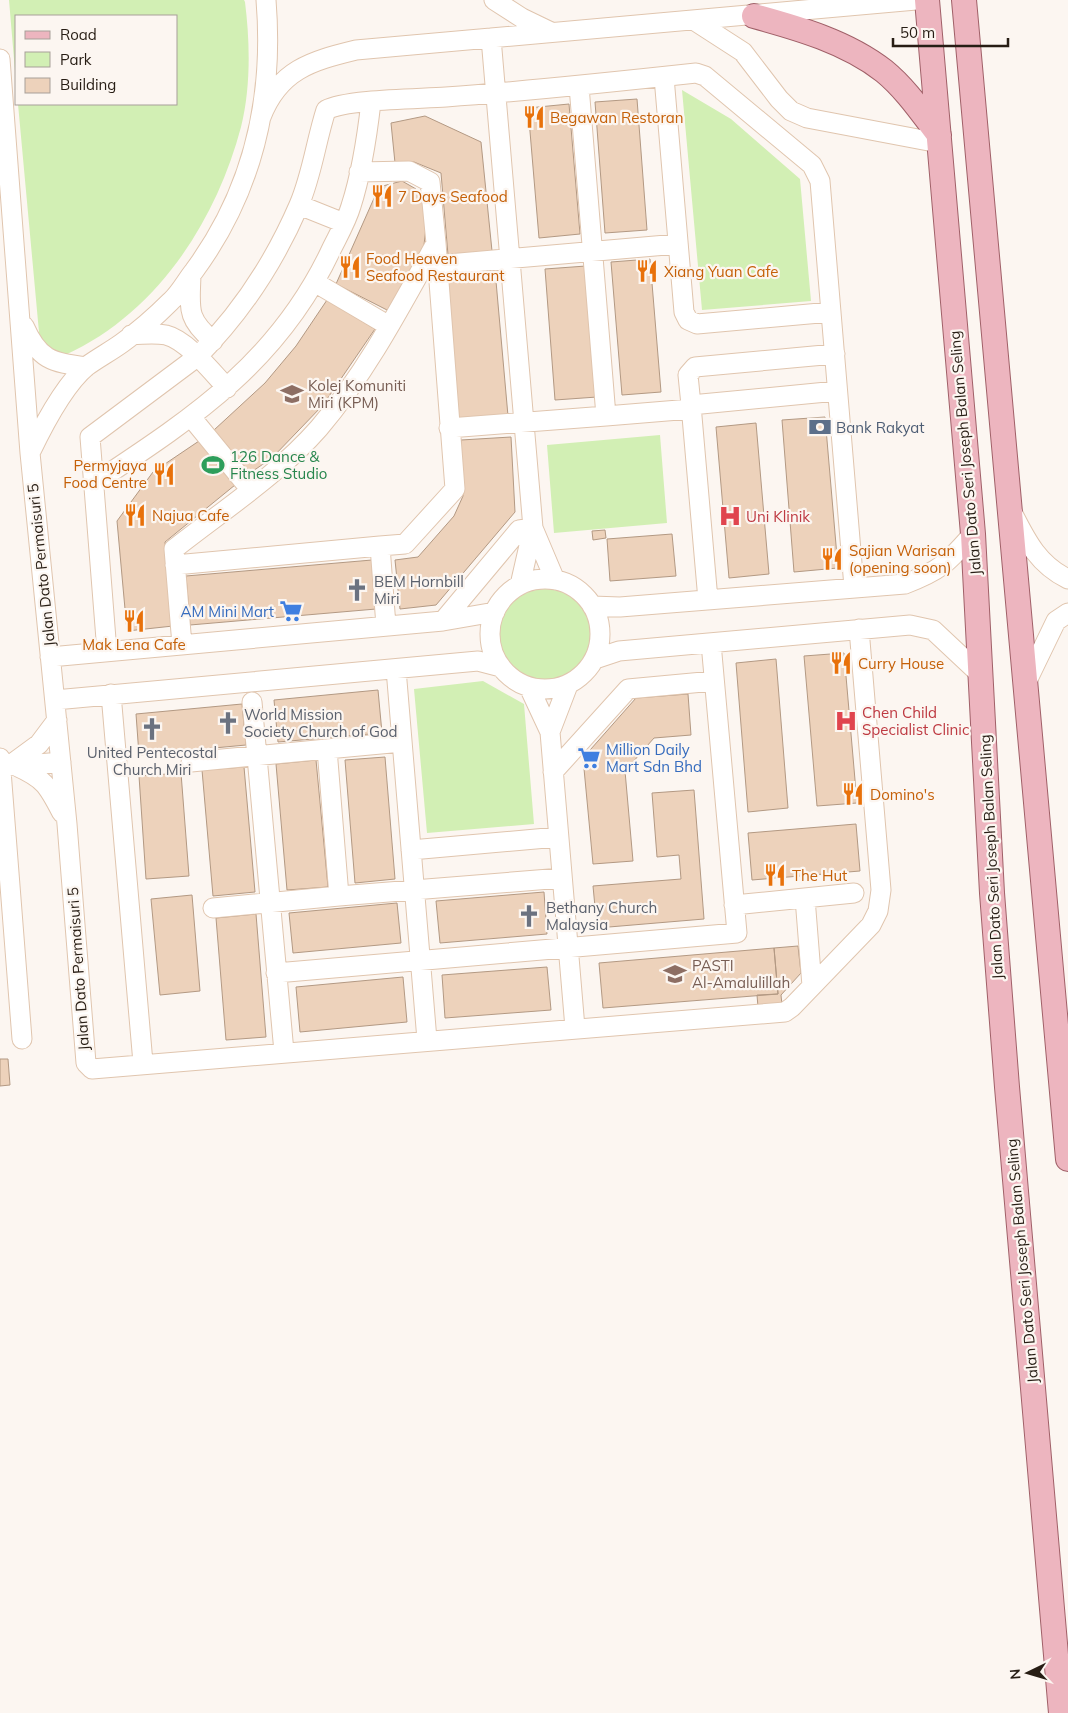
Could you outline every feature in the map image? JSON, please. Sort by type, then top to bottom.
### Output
[{"type":"main road","name":"Jalan Dato Seri Joseph Balan Seling","points":[[927,0],[973,534],[992,893],[1006,1077],[1061,1713]]},
{"type":"main road","points":[[964,0],[1068,1159]]},
{"type":"main road","points":[[754,16],[802,29],[844,48],[883,71],[909,96],[939,139]]},
{"type":"street","points":[[30,453],[57,402],[86,367],[131,335],[172,300],[213,245],[245,180],[261,117],[267,83],[269,43],[266,0]]},
{"type":"street","points":[[494,0],[522,18],[552,33]]},
{"type":"street","points":[[261,117],[267,102],[284,82],[302,66],[356,50],[754,16],[916,0]]},
{"type":"street","points":[[695,21],[743,52],[768,86],[792,111],[807,118],[939,139]]},
{"type":"street","points":[[491,38],[533,528],[555,580]]},
{"type":"street","name":"Jalan Dato Permaisuri 5","points":[[0,59],[30,453],[67,824],[86,1063],[92,1069],[143,1063]]},
{"type":"street","points":[[107,652],[90,437],[197,357],[213,341],[258,286],[299,205],[326,110],[333,106],[371,102],[579,86],[696,73],[705,76],[818,172],[854,587]]},
{"type":"street","points":[[664,77],[684,312],[688,320],[697,324],[831,312]]},
{"type":"street","points":[[579,86],[606,416]]},
{"type":"street","points":[[93,484],[191,417],[227,388],[279,335],[316,283],[351,207],[365,147],[371,102]]},
{"type":"street","points":[[175,565],[405,544],[455,489],[430,182],[420,175],[409,171],[359,172]]},
{"type":"street","points":[[299,205],[344,223]]},
{"type":"street","points":[[182,645],[174,549],[250,489],[268,478],[318,428],[354,382],[390,326],[436,243]]},
{"type":"street","points":[[437,265],[678,244]]},
{"type":"street","points":[[191,275],[191,315],[197,328],[213,341]]},
{"type":"street","points":[[316,283],[390,326]]},
{"type":"street","points":[[21,318],[33,345],[44,357],[62,364],[86,367]]},
{"type":"street","points":[[131,335],[151,334],[168,336],[197,357],[227,388]]},
{"type":"street","points":[[708,600],[688,375],[695,367],[834,354]]},
{"type":"street","points":[[449,428],[606,416],[838,391]]},
{"type":"street","points":[[191,417],[250,489]]},
{"type":"street","points":[[1011,510],[1032,551],[1053,572],[1068,579]]},
{"type":"street","points":[[520,585],[533,528]]},
{"type":"street","points":[[443,621],[519,530],[533,528]]},
{"type":"street","points":[[592,606],[620,607],[906,584],[934,573],[949,561],[973,534]]},
{"type":"street","points":[[380,546],[386,626]]},
{"type":"street","points":[[537,580],[555,580],[576,589],[592,606],[599,623],[600,641],[594,659],[583,674],[568,685],[549,689],[529,687],[513,679],[501,667],[492,650],[490,630],[495,612],[505,596],[520,585],[537,580]]},
{"type":"street","points":[[50,657],[443,621],[495,612]]},
{"type":"street","points":[[1026,683],[1056,621],[1068,613]]},
{"type":"street","points":[[594,659],[619,651],[910,625],[932,630],[981,675]]},
{"type":"street","points":[[111,694],[143,1063],[777,1013],[792,1008],[871,925],[878,911],[881,890],[859,630]]},
{"type":"street","points":[[276,973],[737,934],[711,643]]},
{"type":"street","points":[[55,700],[478,661],[501,667]]},
{"type":"street","points":[[396,670],[427,1040]]},
{"type":"street","points":[[553,772],[628,690],[714,681]]},
{"type":"street","points":[[550,732],[568,685]]},
{"type":"street","points":[[529,687],[550,732],[575,1028]]},
{"type":"street","points":[[252,702],[284,1052]]},
{"type":"street","points":[[5,765],[39,744],[57,720]]},
{"type":"street","points":[[191,762],[402,742]]},
{"type":"street","points":[[327,749],[339,896]]},
{"type":"street","points":[[5,765],[61,762]]},
{"type":"street","points":[[5,765],[32,774],[47,785],[67,824]]},
{"type":"street","points":[[5,765],[22,1039]]},
{"type":"street","points":[[411,850],[558,837]]},
{"type":"street","points":[[213,908],[562,878]]},
{"type":"street","points":[[734,905],[854,893]]},
{"type":"street","points":[[805,898],[812,986]]},
{"type":"green space","points":[[9,0],[244,0],[245,2],[249,64],[247,96],[241,127],[216,197],[178,261],[154,290],[127,315],[98,337],[65,355],[40,343],[18,105],[178,105],[178,15],[15,15],[15,71]]},
{"type":"green space","points":[[682,90],[731,119],[800,179],[811,301],[702,310]]},
{"type":"green space","points":[[660,435],[667,523],[554,533],[547,445]]},
{"type":"green space","points":[[545,589],[563,592],[578,602],[588,617],[591,635],[588,653],[578,668],[563,678],[545,681],[527,678],[512,668],[502,653],[499,635],[502,617],[512,602],[527,592]]},
{"type":"green space","points":[[483,681],[524,704],[534,824],[427,833],[414,689]]},
{"type":"building","points":[[637,99],[647,230],[605,233],[595,102]]},
{"type":"building","points":[[569,104],[580,234],[539,238],[528,108]]},
{"type":"building","points":[[425,116],[481,142],[492,251],[448,255],[441,173],[414,162],[395,163],[391,123]]},
{"type":"building","points":[[402,181],[416,189],[425,200],[426,227],[424,245],[389,311],[336,284],[379,187]]},
{"type":"building","points":[[650,259],[661,392],[622,395],[611,262]]},
{"type":"building","points":[[586,266],[597,397],[555,400],[545,269]]},
{"type":"building","points":[[495,270],[508,416],[459,421],[446,274]]},
{"type":"building","name":"Kolej Komuniti Miri (KPM)","points":[[327,300],[375,329],[323,405],[272,458],[250,473],[214,430],[265,383],[296,346]]},
{"type":"building","points":[[825,417],[838,568],[794,572],[782,420]]},
{"type":"building","points":[[756,423],[769,574],[729,578],[716,427]]},
{"type":"building","points":[[511,437],[515,512],[436,605],[400,609],[395,560],[418,557],[454,516],[463,496],[461,440]]},
{"type":"building","points":[[199,441],[235,485],[165,542],[173,626],[127,631],[117,521],[153,472]]},
{"type":"building","points":[[605,530],[606,538],[593,540],[592,531]]},
{"type":"building","points":[[672,534],[676,576],[610,581],[607,539]]},
{"type":"building","points":[[372,560],[376,609],[190,625],[186,576]]},
{"type":"building","points":[[844,653],[857,803],[817,806],[804,656]]},
{"type":"building","points":[[776,659],[788,808],[748,812],[736,663]]},
{"type":"building","points":[[378,690],[382,733],[278,742],[274,700]]},
{"type":"building","points":[[688,694],[691,735],[654,738],[625,771],[633,861],[593,864],[583,758],[636,698]]},
{"type":"building","points":[[242,704],[246,745],[139,755],[136,714]]},
{"type":"building","points":[[385,757],[395,879],[355,883],[345,760]]},
{"type":"building","points":[[316,760],[328,887],[287,890],[276,764]]},
{"type":"building","points":[[244,767],[255,892],[213,896],[202,770]]},
{"type":"building","points":[[181,773],[189,876],[146,879],[139,776]]},
{"type":"building","points":[[694,790],[704,919],[597,928],[593,886],[681,879],[679,855],[657,857],[652,793]]},
{"type":"building","points":[[856,824],[860,871],[752,880],[748,833]]},
{"type":"building","points":[[544,892],[547,934],[440,943],[436,901]]},
{"type":"building","points":[[192,895],[200,991],[160,995],[151,899]]},
{"type":"building","points":[[397,903],[401,943],[293,953],[289,913]]},
{"type":"building","points":[[256,914],[266,1037],[226,1040],[216,918]]},
{"type":"building","points":[[798,946],[801,973],[781,995],[782,1005],[758,1007],[757,995],[778,994],[774,948]]},
{"type":"building","points":[[774,948],[778,994],[603,1008],[599,963]]},
{"type":"building","points":[[547,967],[551,1010],[445,1018],[442,975]]},
{"type":"building","points":[[403,977],[407,1022],[300,1032],[296,987]]},
{"type":"building","points":[[0,1059],[8,1059],[10,1085],[0,1086]]},
{"type":"place","name":"Begawan Restoran","points":[[534,117]]},
{"type":"place","name":"7 Days Seafood","points":[[382,196]]},
{"type":"place","name":"Food Heaven Seafood Restaurant","points":[[350,267]]},
{"type":"place","name":"Xiang Yuan Cafe","points":[[647,271]]},
{"type":"place","name":"Kolej Komuniti Miri (KPM)","points":[[292,394]]},
{"type":"place","name":"Bank Rakyat","points":[[820,427]]},
{"type":"place","name":"126 Dance & Fitness Studio","points":[[213,465]]},
{"type":"place","name":"Permyjaya Food Centre","points":[[164,474]]},
{"type":"place","name":"Najua Cafe","points":[[135,515]]},
{"type":"place","name":"Uni Klinik","points":[[730,516]]},
{"type":"place","name":"Sajian Warisan (opening soon)","points":[[832,559]]},
{"type":"place","name":"BEM Hornbill Miri","points":[[357,590]]},
{"type":"place","name":"AM Mini Mart","points":[[291,611]]},
{"type":"place","name":"Mak Lena Cafe","points":[[134,621]]},
{"type":"place","name":"Curry House","points":[[841,663]]},
{"type":"place","name":"Chen Child Specialist Clinic","points":[[846,721]]},
{"type":"place","name":"World Mission Society Church of God","points":[[228,723]]},
{"type":"place","name":"United Pentecostal Church Miri","points":[[152,729]]},
{"type":"place","name":"Million Daily Mart Sdn Bhd","points":[[589,758]]},
{"type":"place","name":"Domino's","points":[[853,794]]},
{"type":"place","name":"The Hut","points":[[775,875]]},
{"type":"place","name":"Bethany Church Malaysia","points":[[529,916]]},
{"type":"place","name":"PASTI Al-Amalulillah","points":[[675,974]]}]
